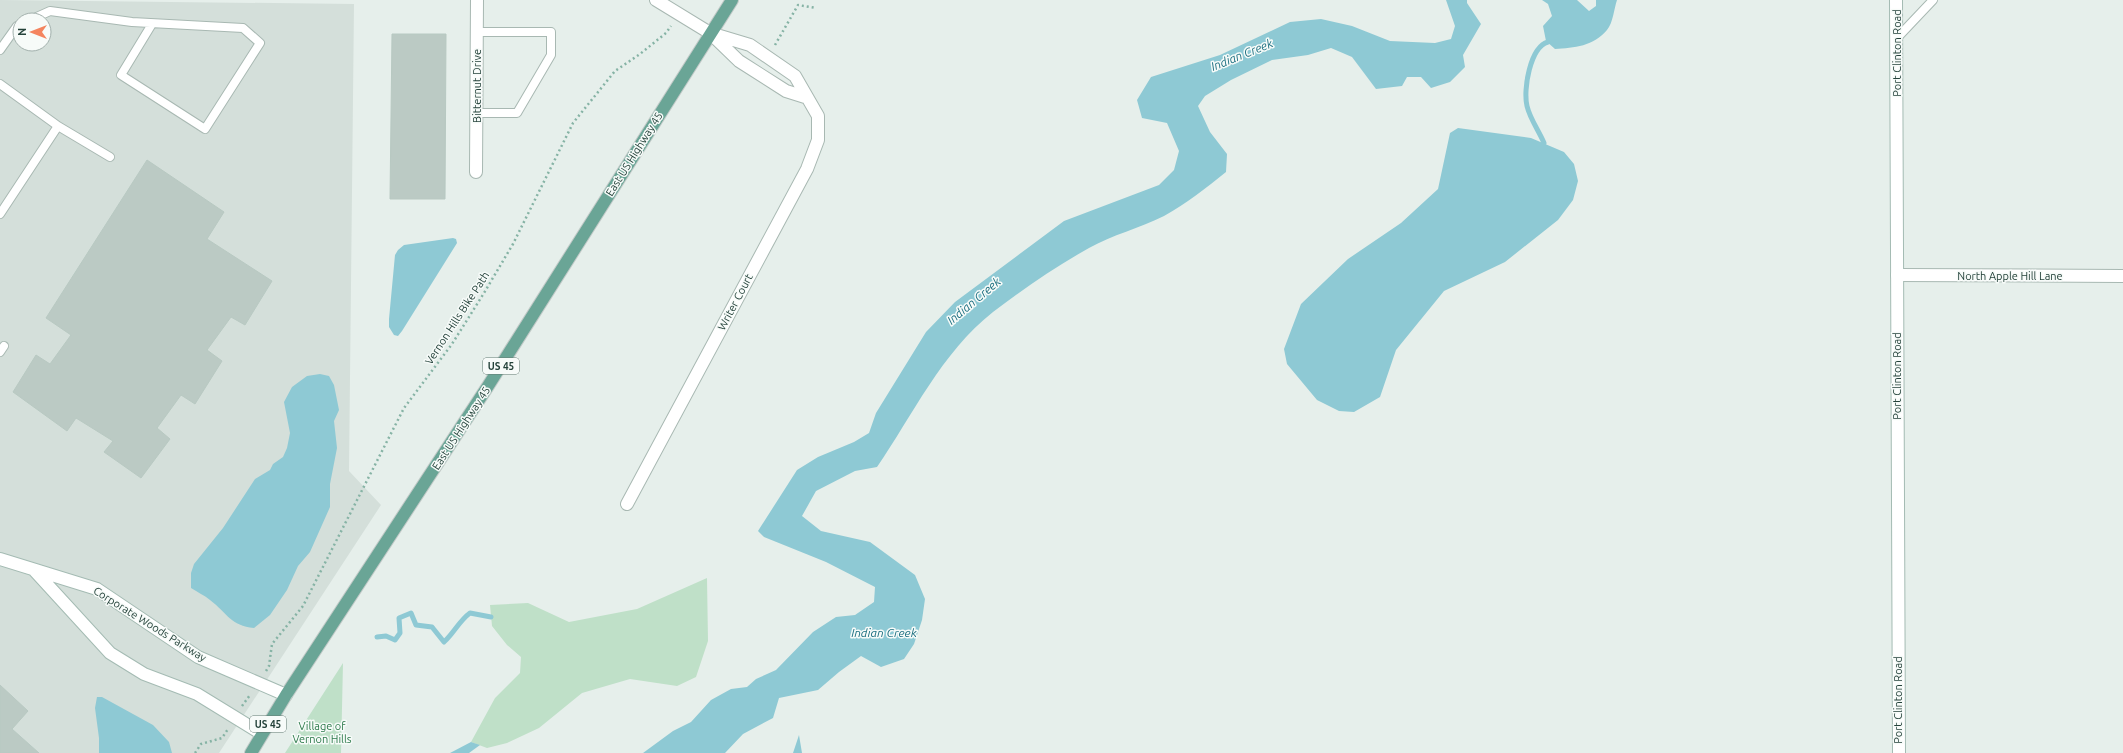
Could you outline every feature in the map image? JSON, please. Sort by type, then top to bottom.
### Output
[{"type":"main road","name":"East US Highway 45","points":[[251,753],[286,695],[488,386],[732,0]]},
{"type":"street","name":"Bitternut Drive","points":[[476,172],[477,0]]},
{"type":"street","points":[[656,0],[710,33],[739,61],[786,91],[805,97]]},
{"type":"street","name":"Port Clinton Road","points":[[1896,0],[1898,753]]},
{"type":"street","name":"Writer Court","points":[[627,504],[806,169],[818,140],[818,116],[805,97],[795,76],[750,45],[710,33]]},
{"type":"street","name":"North Apple Hill Lane","points":[[1897,275],[2123,276]]},
{"type":"street","name":"Corporate Woods Parkway","points":[[0,559],[97,589],[198,657],[286,695]]},
{"type":"street","points":[[34,569],[110,653],[144,674],[197,694],[262,734]]},
{"type":"lane","points":[[1897,38],[1933,0]]},
{"type":"lane","points":[[48,12],[50,11],[152,24],[243,28],[260,43],[205,129],[121,74],[152,24]]},
{"type":"lane","points":[[476,113],[517,113],[551,54],[551,32],[477,32]]},
{"type":"lane","points":[[0,50],[12,33]]},
{"type":"lane","points":[[0,84],[58,126],[110,157]]},
{"type":"lane","points":[[0,214],[58,126]]},
{"type":"path","points":[[774,46],[798,5],[816,8]]},
{"type":"path","name":"Vernon Hills Bike Path","points":[[269,666],[272,644],[303,606],[404,408],[452,344],[495,275],[513,244],[573,123],[615,70],[640,54],[666,33],[680,15]]},
{"type":"shaded area","points":[[0,0],[354,4],[349,471],[381,505],[219,753],[0,753]]},
{"type":"green space","points":[[707,578],[708,641],[696,677],[677,686],[630,679],[582,693],[539,728],[507,743],[487,748],[471,742],[495,698],[520,673],[521,657],[507,645],[492,626],[490,605],[528,603],[569,622],[637,609]]},
{"type":"green space","name":"Village of Vernon Hills","points":[[343,663],[341,753],[285,753]]},
{"type":"water","name":"Indian Creek","points":[[1446,0],[1467,0],[1467,3],[1481,24],[1463,55],[1465,67],[1450,82],[1431,88],[1421,77],[1407,77],[1402,86],[1376,89],[1352,57],[1331,48],[1308,55],[1272,60],[1231,80],[1205,96],[1198,106],[1210,132],[1227,154],[1226,172],[1196,196],[1164,216],[1107,239],[1089,248],[1040,278],[993,312],[958,346],[943,365],[877,467],[855,471],[816,491],[802,516],[821,531],[870,542],[915,575],[925,599],[922,620],[914,644],[904,659],[881,667],[861,656],[818,690],[779,698],[773,718],[743,734],[725,753],[643,753],[673,731],[691,722],[711,700],[731,689],[747,687],[756,679],[776,670],[813,632],[836,617],[855,615],[874,602],[875,587],[826,562],[764,537],[758,531],[797,470],[818,457],[854,442],[869,433],[876,413],[926,332],[955,302],[1064,221],[1159,185],[1174,170],[1179,151],[1167,123],[1142,118],[1137,100],[1151,77],[1220,55],[1290,22],[1321,19],[1352,26],[1390,41],[1435,43],[1451,39],[1455,26]]},
{"type":"water","points":[[1542,0],[1577,0],[1589,11],[1596,6],[1596,0],[1617,0],[1611,24],[1596,40],[1583,45],[1555,49],[1546,41],[1543,26],[1552,16],[1548,4]]},
{"type":"water","points":[[1458,128],[1531,138],[1564,152],[1574,164],[1578,181],[1573,200],[1558,220],[1505,262],[1444,291],[1396,350],[1380,397],[1354,412],[1339,411],[1317,400],[1287,364],[1284,349],[1301,304],[1348,259],[1401,223],[1438,189],[1450,133]]},
{"type":"water","points":[[453,238],[456,239],[457,243],[402,331],[398,336],[394,335],[389,327],[389,319],[395,255],[398,250],[404,245]]},
{"type":"water","points":[[320,374],[329,376],[334,385],[339,410],[334,421],[337,448],[330,484],[330,507],[310,552],[298,566],[287,590],[270,615],[254,628],[246,627],[234,622],[208,598],[191,588],[191,573],[194,564],[223,528],[255,479],[270,470],[273,464],[283,457],[287,448],[290,433],[284,402],[292,387],[307,376]]},
{"type":"water","points":[[97,697],[102,697],[153,725],[169,742],[172,753],[99,753],[99,738],[95,708]]},
{"type":"water","points":[[799,735],[802,753],[793,753]]},
{"type":"water","points":[[471,742],[480,745],[469,753],[450,753]]},
{"type":"building","points":[[392,34],[446,34],[445,199],[390,199]]},
{"type":"building","points":[[147,160],[224,212],[207,239],[272,281],[245,325],[231,317],[207,350],[222,361],[195,404],[181,395],[157,428],[170,439],[141,478],[104,452],[113,441],[76,418],[67,431],[13,392],[36,355],[50,364],[71,335],[46,318]]},
{"type":"building","points":[[0,685],[28,711],[12,729],[39,753],[0,753]]},
{"type":"waterway","points":[[1544,143],[1528,111],[1526,90],[1532,60],[1542,46],[1548,42]]},
{"type":"waterway","points":[[377,637],[386,636],[395,640],[400,633],[399,618],[411,613],[416,625],[432,627],[444,642],[470,613],[491,617]]}]
